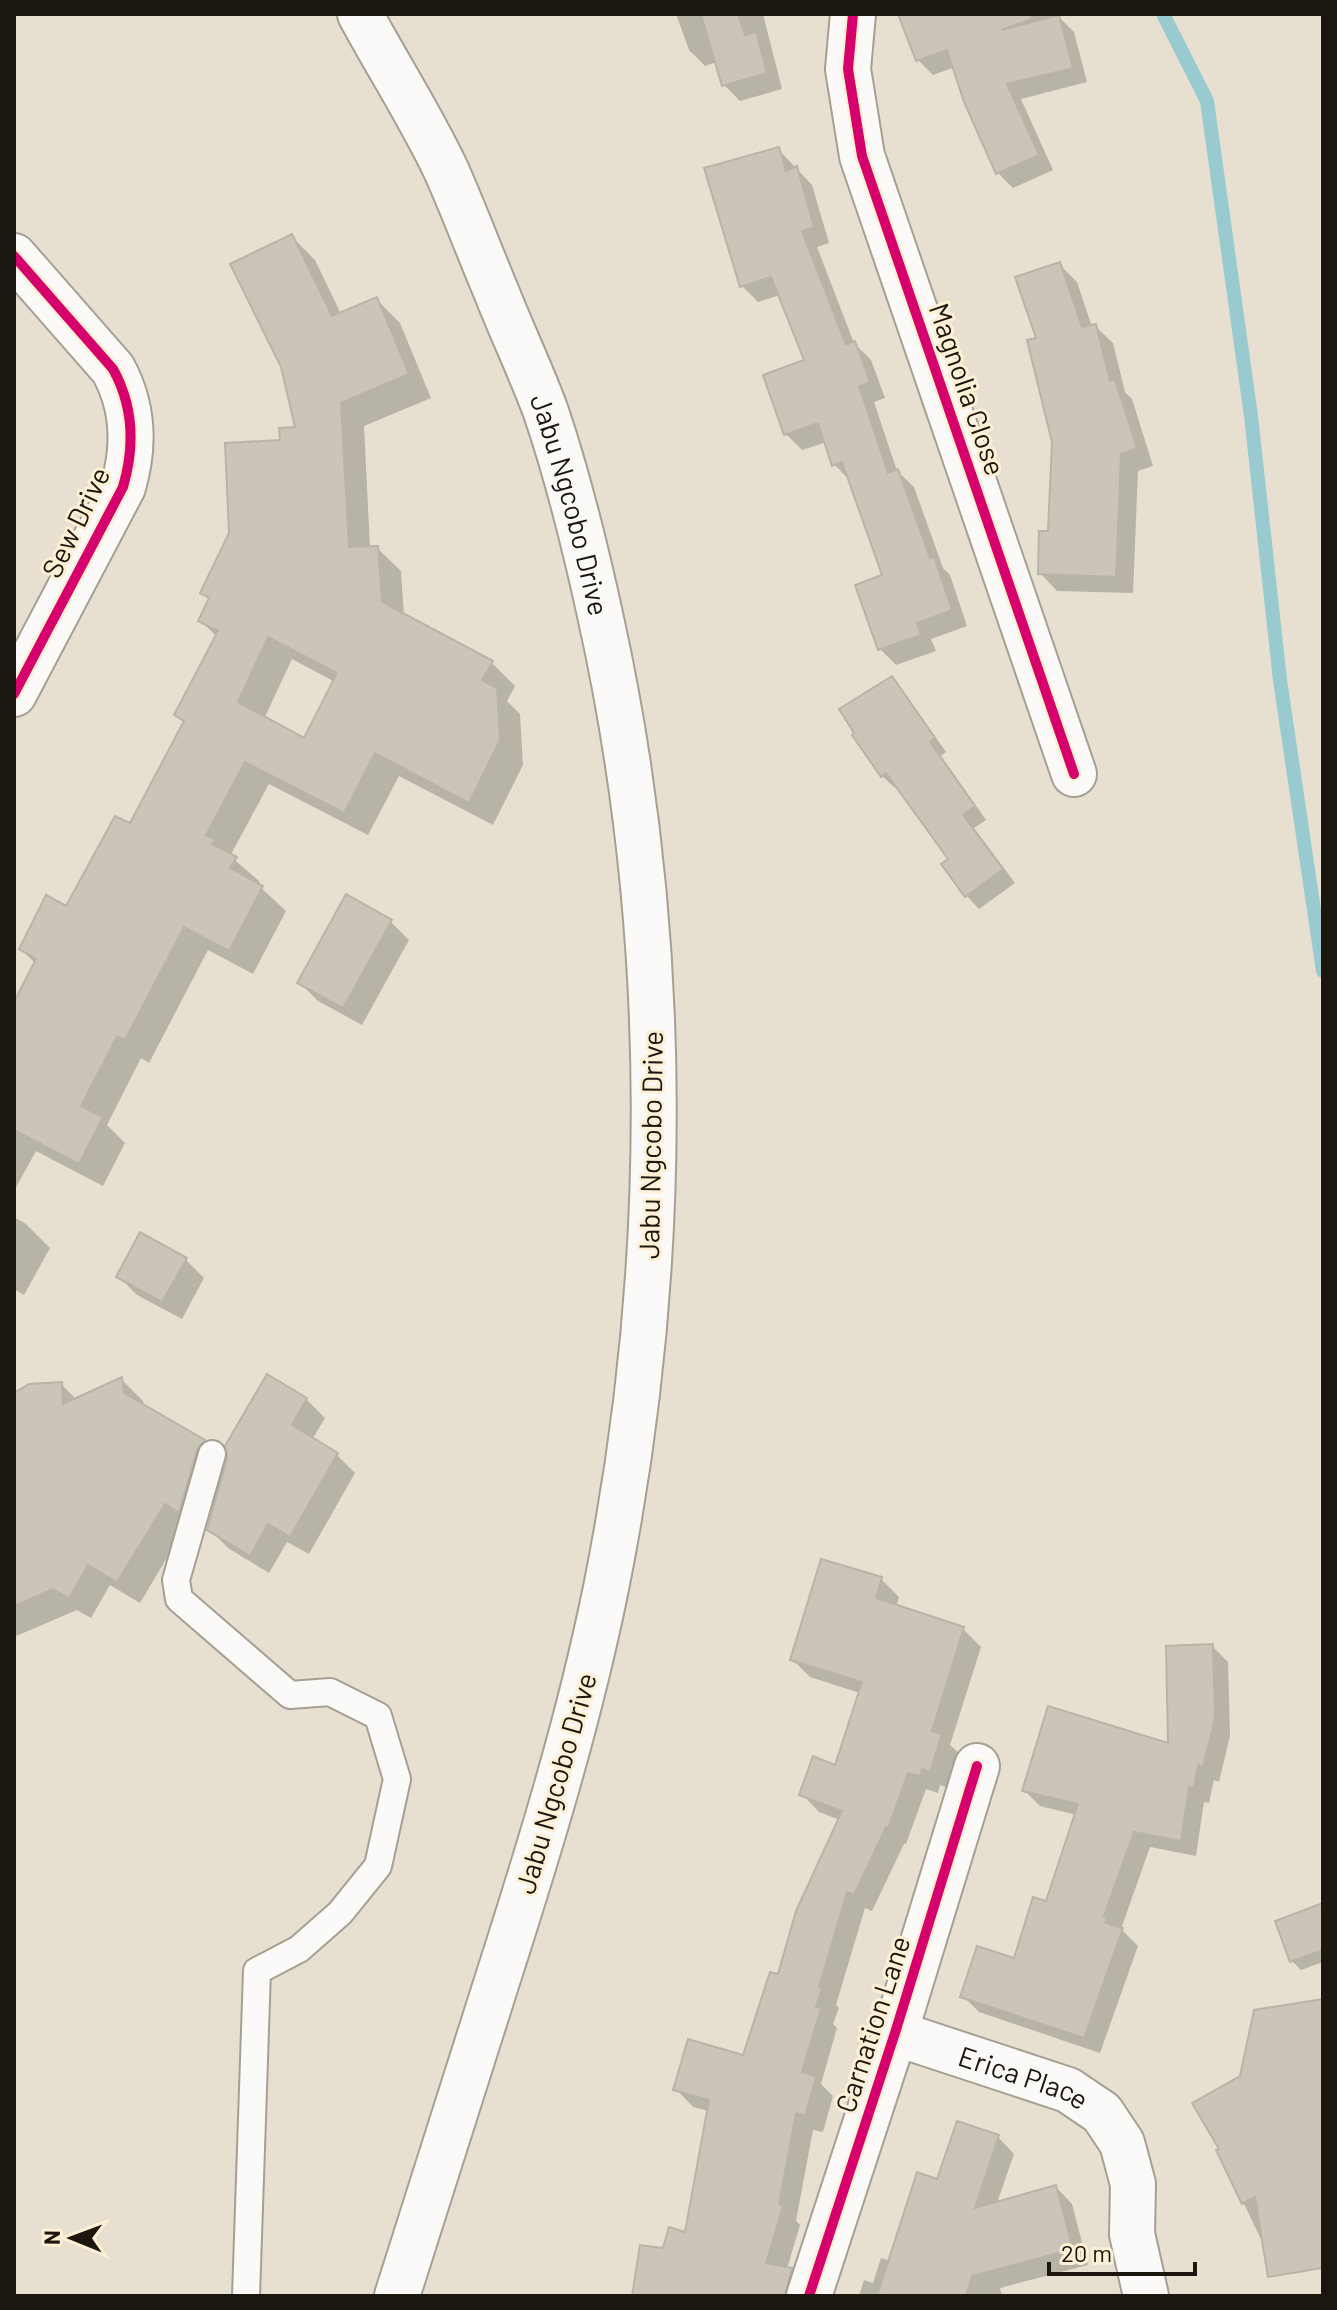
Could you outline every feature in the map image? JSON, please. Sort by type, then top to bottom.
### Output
[{"type":"main road","name":"Jabu Ngcobo Drive","points":[[360,14],[445,168],[546,412],[585,547],[614,679],[630,780],[645,907],[653,1038],[654,1190],[641,1359],[606,1589],[583,1689],[543,1835],[397,2296]]},
{"type":"main road","name":"Magnolia Close","points":[[853,14],[848,69],[862,156],[1074,774]]},
{"type":"main road","name":"Sew Drive","points":[[14,256],[113,369],[123,387],[131,440],[130,462],[123,487],[14,694]]},
{"type":"main road","name":"Carnation Lane","points":[[809,2296],[895,2033],[977,1766]]},
{"type":"main road","name":"Erica Place","points":[[895,2033],[1068,2090],[1102,2113],[1122,2143],[1133,2184],[1132,2234],[1146,2296]]},
{"type":"lane","points":[[212,1454],[176,1580],[179,1599],[290,1695],[330,1692],[378,1716],[397,1779],[378,1866],[340,1913],[299,1949],[257,1971],[246,2296]]},
{"type":"building","points":[[701,14],[738,14],[745,35],[756,32],[767,73],[722,86]]},
{"type":"building","points":[[898,14],[1031,14],[1032,19],[1001,30],[1059,15],[1073,68],[1007,84],[1039,155],[996,174],[964,102],[947,50],[916,61]]},
{"type":"building","points":[[779,147],[786,171],[797,166],[814,227],[802,231],[846,345],[855,341],[870,382],[859,386],[888,473],[898,469],[952,610],[917,623],[921,635],[878,650],[855,585],[882,575],[842,462],[832,466],[818,423],[784,435],[763,375],[804,360],[771,277],[740,287],[704,168]]},
{"type":"building","points":[[292,234],[332,316],[377,297],[409,374],[341,403],[349,547],[378,546],[382,602],[493,661],[482,680],[497,688],[500,740],[469,803],[375,753],[344,813],[245,762],[206,835],[215,840],[212,844],[237,857],[230,868],[263,886],[229,951],[184,927],[125,1040],[117,1036],[81,1106],[103,1117],[79,1164],[14,1130],[14,1002],[36,959],[19,949],[46,895],[66,906],[115,816],[130,823],[184,721],[174,715],[218,631],[198,621],[209,598],[200,593],[229,533],[225,443],[280,440],[279,428],[295,427],[281,367],[230,264]],"holes":[[[268,637],[337,673],[304,738],[238,702]]]},
{"type":"building","points":[[1060,262],[1082,327],[1096,324],[1110,381],[1115,380],[1137,448],[1121,454],[1116,577],[1038,574],[1039,531],[1048,531],[1052,442],[1027,340],[1036,338],[1015,277]]},
{"type":"building","points":[[892,676],[935,738],[930,742],[975,806],[963,815],[1003,869],[965,897],[941,864],[948,859],[886,773],[881,777],[852,735],[854,733],[839,709]]},
{"type":"building","points":[[346,894],[392,920],[343,1008],[297,983]]},
{"type":"building","points":[[140,1232],[187,1258],[162,1302],[116,1277]]},
{"type":"building","points":[[267,1374],[307,1398],[292,1425],[338,1453],[290,1537],[268,1524],[250,1556],[207,1530],[227,1458],[225,1446]]},
{"type":"building","points":[[122,1377],[124,1393],[205,1440],[197,1450],[179,1513],[165,1504],[117,1582],[88,1565],[69,1598],[53,1589],[14,1606],[14,1393],[29,1384],[62,1382],[63,1404]]},
{"type":"building","points":[[821,1559],[882,1577],[876,1598],[964,1627],[932,1731],[942,1734],[930,1772],[922,1769],[920,1776],[908,1773],[888,1828],[854,1895],[847,1892],[819,1987],[822,1988],[816,2007],[821,2008],[802,2072],[816,2077],[805,2116],[796,2113],[779,2204],[783,2206],[766,2263],[792,2268],[785,2296],[632,2296],[640,2245],[663,2248],[669,2227],[685,2232],[709,2100],[673,2090],[688,2039],[743,2055],[770,1972],[778,1974],[796,1911],[842,1811],[799,1795],[813,1756],[835,1765],[862,1682],[790,1660]]},
{"type":"building","points":[[1213,1644],[1215,1719],[1203,1767],[1198,1765],[1194,1788],[1189,1787],[1181,1841],[1134,1832],[1104,1916],[1107,1917],[1105,1923],[1123,1928],[1084,2038],[960,1997],[977,1946],[1014,1958],[1033,1897],[1046,1901],[1078,1804],[1022,1791],[1048,1706],[1168,1743],[1166,1646]]},
{"type":"building","points":[[1323,1903],[1323,1950],[1290,1962],[1275,1921]]},
{"type":"building","points":[[1323,1999],[1323,2268],[1268,2277],[1255,2197],[1242,2204],[1216,2150],[1219,2149],[1192,2103],[1240,2076],[1254,2010]]},
{"type":"building","points":[[957,2121],[999,2135],[975,2208],[1056,2185],[1073,2249],[972,2276],[966,2296],[877,2296],[917,2172],[937,2179]]},
{"type":"waterway","points":[[1163,14],[1207,101],[1251,416],[1280,680],[1323,971]]},
{"type":"cycle path","points":[[853,14],[848,69],[862,156],[1074,774]]},
{"type":"cycle path","points":[[14,256],[113,369],[129,412],[131,442],[123,487],[14,694]]},
{"type":"cycle path","points":[[809,2296],[895,2033],[977,1766]]}]
